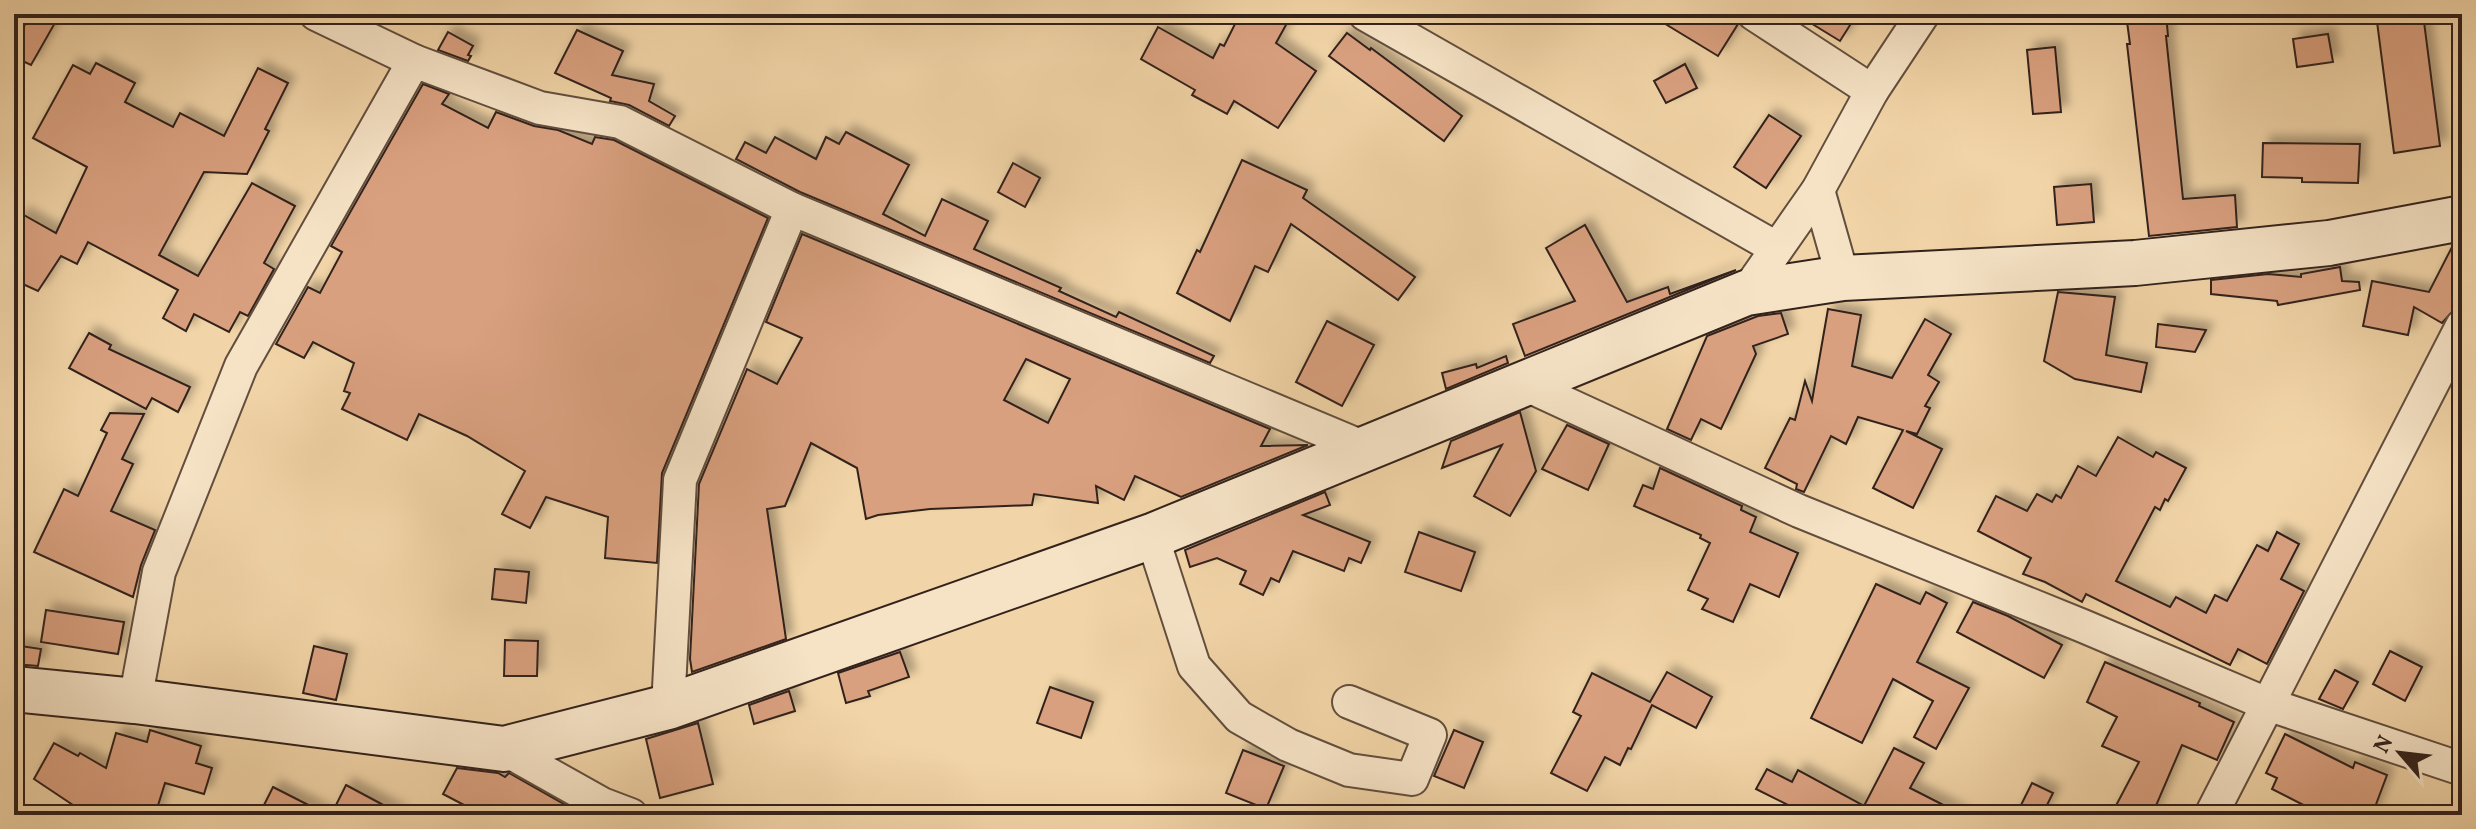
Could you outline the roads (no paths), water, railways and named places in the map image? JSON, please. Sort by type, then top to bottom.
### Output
[{"type":"street","points":[[316,14],[414,61],[540,108],[620,122],[792,209],[1365,448]]},
{"type":"street","points":[[1365,14],[1776,248]]},
{"type":"street","points":[[1754,14],[1872,91]]},
{"type":"street","points":[[1746,293],[1818,190],[1872,91],[1923,14]]},
{"type":"street","points":[[135,701],[159,572],[241,366],[414,61]]},
{"type":"street","points":[[1818,190],[1843,278]]},
{"type":"street","points":[[668,707],[680,480],[792,209]]},
{"type":"street","points":[[14,689],[135,701],[504,749],[668,707],[1152,536],[1746,293],[1843,278],[2135,263],[2329,243],[2462,218]]},
{"type":"street","points":[[2211,815],[2462,326]]},
{"type":"street","points":[[1524,384],[1799,511],[2267,704],[2462,769]]},
{"type":"street","points":[[1152,536],[1194,666],[1239,717],[1288,745],[1349,770],[1412,779],[1430,735],[1349,702]]},
{"type":"street","points":[[504,749],[602,804],[631,815]]}]
